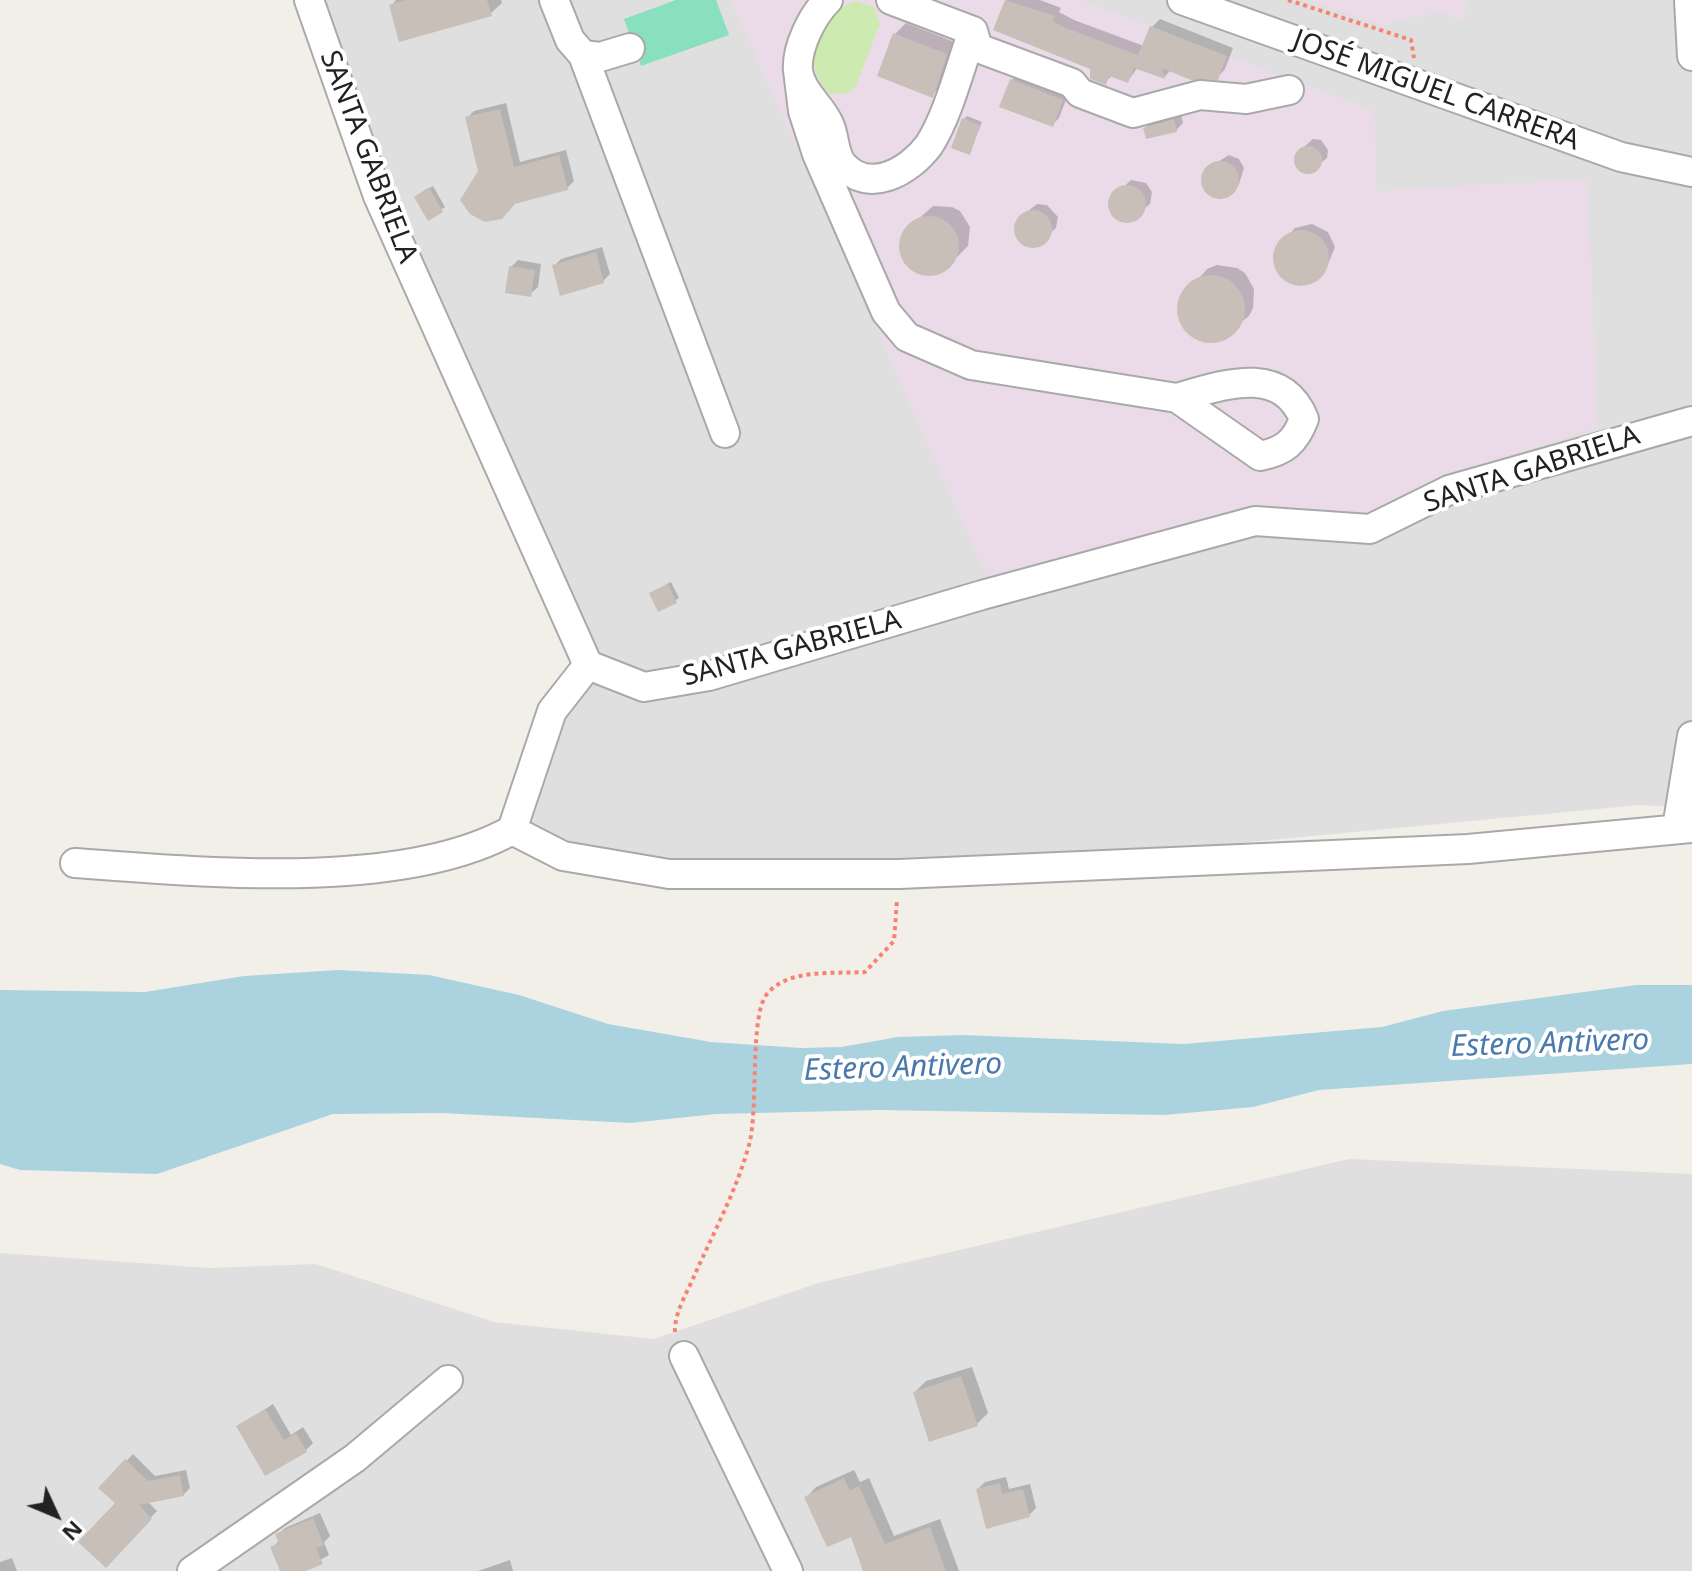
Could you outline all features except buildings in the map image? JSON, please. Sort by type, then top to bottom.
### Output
[{"type":"street","name":"SANTA GABRIELA","points":[[309,0],[378,196],[588,665],[644,687],[709,676],[982,595],[1255,521],[1370,529],[1462,486],[1692,421]]},
{"type":"street","points":[[554,0],[570,40],[583,55],[725,433]]},
{"type":"street","points":[[828,0],[811,23],[798,70],[803,111],[817,154],[886,312],[907,337],[971,365],[1177,398]]},
{"type":"street","points":[[891,0],[959,18],[978,48],[1072,83],[1080,93],[1133,113],[1200,95],[1246,99],[1289,90]]},
{"type":"street","name":"JOSÉ MIGUEL CARRERA","points":[[1182,0],[1420,88],[1621,157],[1692,172]]},
{"type":"street","points":[[1689,0],[1692,56]]},
{"type":"street","points":[[798,70],[810,97],[830,125],[842,164],[856,176],[884,179],[912,161],[929,144],[959,18]]},
{"type":"street","points":[[583,55],[600,57],[630,48]]},
{"type":"street","points":[[75,863],[178,871],[355,872],[483,846],[512,830],[552,711],[588,665]]},
{"type":"street","points":[[512,830],[563,856],[669,874],[899,874],[1468,849],[1685,828],[1692,736]]},
{"type":"street","points":[[684,1356],[788,1571]]},
{"type":"street","points":[[192,1571],[355,1458],[448,1380]]},
{"type":"path","points":[[1288,0],[1411,40],[1420,88]]},
{"type":"path","points":[[684,1356],[674,1326],[749,1145],[757,1102],[758,1016],[765,996],[779,982],[796,976],[865,972],[884,956],[894,941],[899,874]]},
{"type":"shaded area","points":[[294,0],[1692,0],[1692,808],[1640,805],[837,881],[517,842],[574,671],[368,201]]},
{"type":"shaded area","points":[[731,0],[1080,0],[1374,111],[1376,191],[1587,179],[1598,427],[1458,472],[1376,513],[1346,517],[1254,508],[1179,525],[988,580]]},
{"type":"shaded area","points":[[1309,0],[1468,0],[1461,22],[1442,11],[1382,25]]},
{"type":"shaded area","points":[[1349,1159],[1692,1174],[1692,1571],[0,1571],[0,1253],[209,1268],[316,1264],[494,1322],[654,1339],[818,1283]]},
{"type":"green space","points":[[676,0],[716,0],[729,35],[641,66],[624,19]]},
{"type":"green space","points":[[856,1],[874,7],[880,24],[855,88],[848,93],[830,94],[816,74],[814,53],[817,42],[833,10]]},
{"type":"water","name":"Estero Antivero","points":[[338,970],[429,975],[519,995],[608,1024],[711,1042],[801,1048],[841,1047],[898,1037],[962,1035],[1184,1044],[1382,1027],[1443,1011],[1636,985],[1692,985],[1692,1064],[1319,1090],[1253,1107],[1164,1115],[880,1110],[716,1114],[630,1123],[443,1113],[333,1114],[157,1174],[20,1170],[0,1164],[0,990],[145,992],[244,976]]}]
